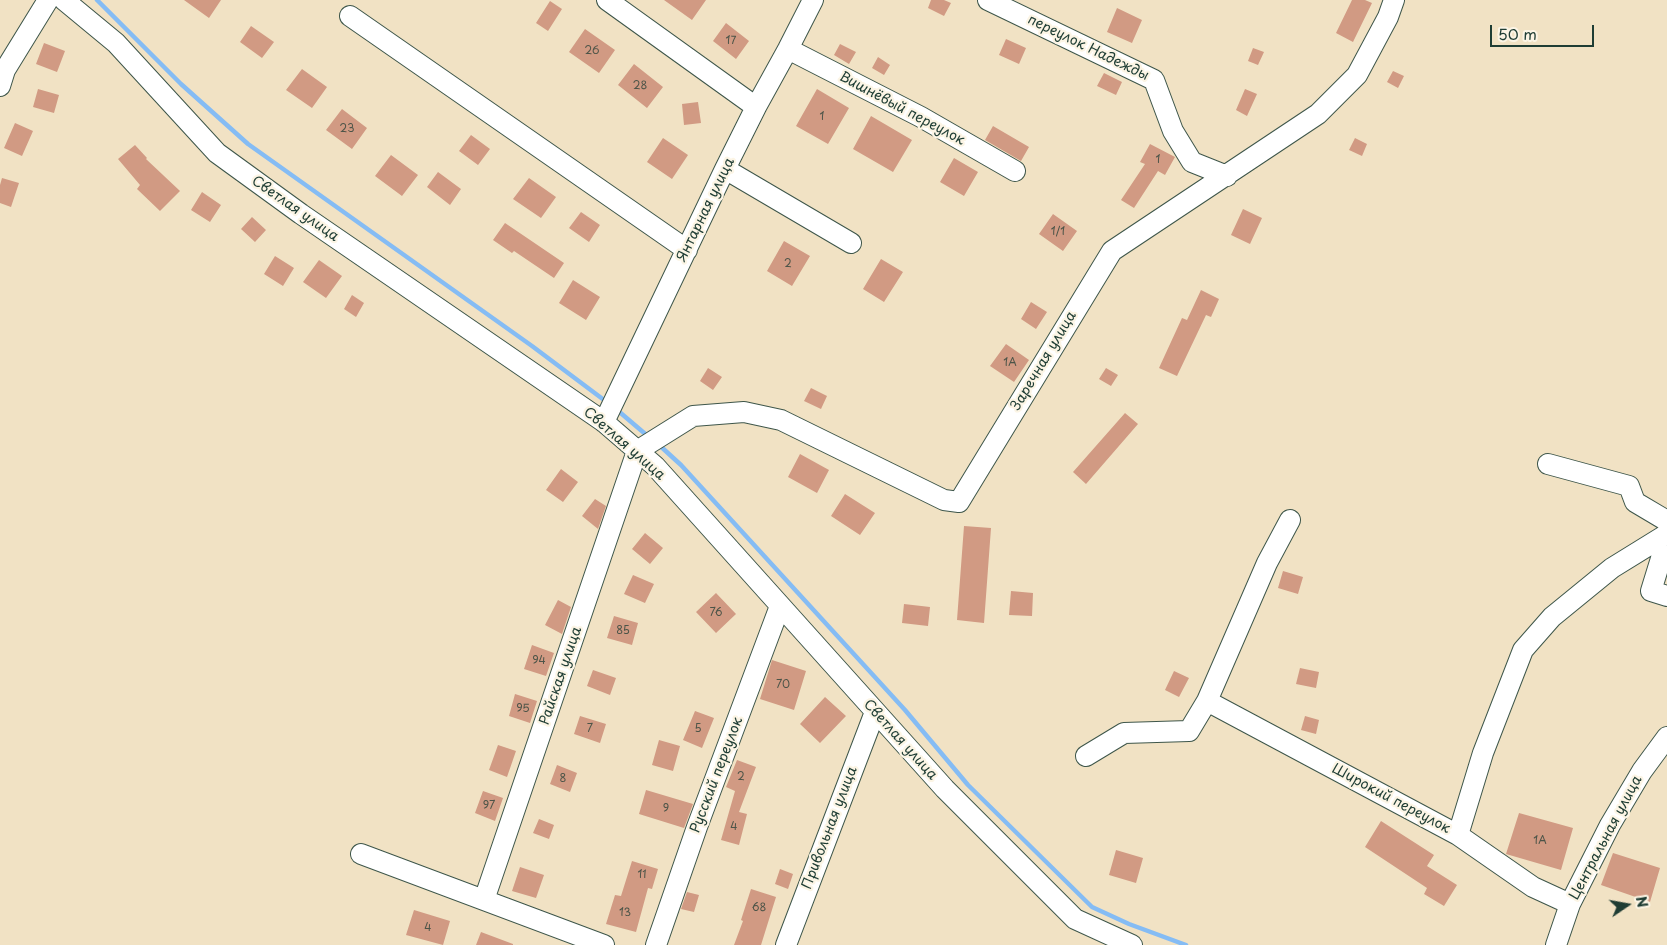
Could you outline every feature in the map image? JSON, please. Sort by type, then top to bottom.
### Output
[{"type":"street","points":[[0,86],[5,70],[48,0]]},
{"type":"street","name":"Светлая улица","points":[[64,0],[116,43],[217,153],[301,214],[604,422],[655,466],[945,789],[1075,919],[1132,945]]},
{"type":"street","points":[[607,0],[756,107]]},
{"type":"street","name":"Янтарная улица","points":[[604,422],[725,169],[813,0]]},
{"type":"street","name":"переулок Надежды","points":[[988,0],[1154,80],[1173,131],[1192,162],[1227,176]]},
{"type":"street","name":"Заречная улица","points":[[637,451],[693,416],[744,412],[781,420],[944,500],[959,502],[1112,251],[1318,114],[1357,75],[1388,17],[1394,0]]},
{"type":"street","points":[[350,16],[686,250]]},
{"type":"street","name":"Вишнёвый переулок","points":[[788,49],[921,117],[1015,171]]},
{"type":"street","points":[[725,169],[851,243]]},
{"type":"street","name":"Райская улица","points":[[484,900],[637,451]]},
{"type":"street","points":[[1548,464],[1629,486],[1635,502],[1667,521]]},
{"type":"street","points":[[1086,756],[1124,733],[1189,731],[1207,701],[1267,563],[1290,520]]},
{"type":"street","points":[[1458,835],[1484,753],[1524,650],[1552,617],[1612,568],[1667,534]]},
{"type":"street","points":[[1667,539],[1651,591],[1667,596]]},
{"type":"street","name":"Русский переулок","points":[[656,945],[697,827],[780,606]]},
{"type":"street","name":"Широкий переулок","points":[[1207,701],[1458,835],[1534,887],[1570,904]]},
{"type":"street","name":"Привольная улица","points":[[786,945],[875,712]]},
{"type":"street","name":"Центральная улица","points":[[1556,945],[1570,904],[1610,825],[1642,771],[1667,737]]},
{"type":"street","points":[[361,854],[604,945]]},
{"type":"building","points":[[184,0],[221,0],[209,18]]},
{"type":"building","points":[[664,0],[706,0],[692,20]]},
{"type":"building","points":[[931,0],[944,0],[951,3],[944,16],[928,8]]},
{"type":"building","points":[[1352,0],[1365,0],[1372,3],[1353,42],[1336,33]]},
{"type":"building","points":[[550,1],[562,9],[548,31],[536,23]]},
{"type":"building","points":[[1117,8],[1142,20],[1132,43],[1107,32]]},
{"type":"building","points":[[726,23],[749,41],[736,59],[713,41]]},
{"type":"building","points":[[251,26],[274,42],[262,58],[240,42]]},
{"type":"building","points":[[585,29],[615,50],[599,73],[569,52]]},
{"type":"building","points":[[1006,39],[1026,48],[1019,64],[999,55]]},
{"type":"building","points":[[44,43],[65,51],[57,72],[36,64]]},
{"type":"building","points":[[840,44],[856,52],[849,64],[834,55]]},
{"type":"building","points":[[1253,48],[1264,52],[1258,65],[1248,61]]},
{"type":"building","points":[[878,57],[890,65],[884,75],[872,68]]},
{"type":"building","points":[[634,64],[663,87],[647,108],[618,85]]},
{"type":"building","points":[[302,69],[327,87],[312,108],[286,90]]},
{"type":"building","points":[[1393,71],[1404,76],[1398,88],[1387,82]]},
{"type":"building","points":[[1104,73],[1122,82],[1116,95],[1097,86]]},
{"type":"building","points":[[38,89],[59,95],[54,113],[33,107]]},
{"type":"building","points":[[817,89],[849,108],[828,144],[796,126]]},
{"type":"building","points":[[1245,89],[1257,94],[1247,116],[1236,110]]},
{"type":"building","points":[[698,102],[701,123],[684,125],[682,104]]},
{"type":"building","points":[[342,109],[367,128],[352,149],[326,130]]},
{"type":"building","points":[[871,116],[912,140],[893,172],[853,149]]},
{"type":"building","points":[[15,123],[33,131],[22,156],[4,148]]},
{"type":"building","points":[[993,126],[1029,147],[1021,161],[985,140]]},
{"type":"building","points":[[471,135],[490,149],[478,165],[459,151]]},
{"type":"building","points":[[663,138],[688,155],[672,179],[647,162]]},
{"type":"building","points":[[1355,138],[1367,144],[1362,156],[1349,150]]},
{"type":"building","points":[[1150,144],[1175,157],[1165,175],[1158,171],[1134,208],[1121,200],[1145,164],[1140,162]]},
{"type":"building","points":[[135,145],[146,159],[180,191],[160,211],[137,189],[140,185],[118,159]]},
{"type":"building","points":[[391,155],[418,175],[402,196],[375,176]]},
{"type":"building","points":[[954,158],[978,172],[964,196],[940,182]]},
{"type":"building","points":[[438,172],[461,189],[450,205],[427,187]]},
{"type":"building","points":[[2,178],[19,183],[11,207],[0,203]]},
{"type":"building","points":[[529,178],[556,197],[541,218],[513,199]]},
{"type":"building","points":[[202,192],[221,205],[210,222],[191,210]]},
{"type":"building","points":[[1243,209],[1262,218],[1250,244],[1231,235]]},
{"type":"building","points":[[581,212],[600,225],[589,242],[569,228]]},
{"type":"building","points":[[1053,214],[1077,231],[1063,251],[1039,234]]},
{"type":"building","points":[[252,217],[266,230],[255,242],[241,229]]},
{"type":"building","points":[[505,223],[564,263],[554,278],[514,251],[512,253],[493,240]]},
{"type":"building","points":[[784,241],[810,256],[792,286],[767,271]]},
{"type":"building","points":[[275,256],[294,268],[283,286],[264,274]]},
{"type":"building","points":[[881,259],[903,272],[884,302],[863,289]]},
{"type":"building","points":[[319,260],[342,276],[326,298],[303,282]]},
{"type":"building","points":[[573,280],[600,297],[586,320],[559,303]]},
{"type":"building","points":[[1201,290],[1219,299],[1211,317],[1206,315],[1177,376],[1159,368],[1182,318],[1187,320]]},
{"type":"building","points":[[352,295],[364,303],[356,317],[344,309]]},
{"type":"building","points":[[1031,302],[1047,312],[1036,329],[1021,319]]},
{"type":"building","points":[[1006,344],[1029,360],[1014,382],[990,366]]},
{"type":"building","points":[[708,368],[722,377],[713,390],[700,381]]},
{"type":"building","points":[[1106,368],[1118,375],[1111,386],[1099,379]]},
{"type":"building","points":[[811,388],[827,396],[821,409],[804,401]]},
{"type":"building","points":[[1125,413],[1138,424],[1086,484],[1073,472]]},
{"type":"building","points":[[800,454],[829,470],[817,493],[788,477]]},
{"type":"building","points":[[561,469],[578,482],[563,502],[546,490]]},
{"type":"building","points":[[845,494],[875,513],[860,535],[831,516]]},
{"type":"building","points":[[595,499],[606,506],[598,529],[582,516]]},
{"type":"building","points":[[964,526],[991,528],[984,623],[957,620]]},
{"type":"building","points":[[645,533],[663,548],[650,564],[632,549]]},
{"type":"building","points":[[1283,571],[1303,577],[1298,594],[1278,588]]},
{"type":"building","points":[[633,575],[654,584],[645,603],[624,594]]},
{"type":"building","points":[[1011,591],[1033,593],[1032,616],[1009,615]]},
{"type":"building","points":[[716,593],[736,614],[716,633],[696,612]]},
{"type":"building","points":[[558,600],[571,607],[562,634],[545,625]]},
{"type":"building","points":[[904,604],[930,607],[928,626],[902,623]]},
{"type":"building","points":[[614,616],[638,623],[632,645],[607,638]]},
{"type":"building","points":[[532,645],[554,653],[546,676],[524,669]]},
{"type":"building","points":[[772,660],[806,671],[794,710],[760,699]]},
{"type":"building","points":[[1300,668],[1319,672],[1316,688],[1296,684]]},
{"type":"building","points":[[593,670],[616,678],[610,695],[587,686]]},
{"type":"building","points":[[1174,671],[1189,678],[1179,697],[1165,690]]},
{"type":"building","points":[[515,694],[537,701],[530,723],[509,716]]},
{"type":"building","points":[[825,697],[846,716],[820,743],[800,724]]},
{"type":"building","points":[[695,711],[714,718],[702,748],[683,740]]},
{"type":"building","points":[[580,716],[606,724],[600,743],[574,734]]},
{"type":"building","points":[[1305,716],[1319,720],[1316,734],[1301,730]]},
{"type":"building","points":[[659,740],[680,746],[673,771],[652,765]]},
{"type":"building","points":[[498,745],[516,751],[507,777],[489,770]]},
{"type":"building","points":[[737,760],[756,767],[739,812],[747,814],[739,845],[721,840],[735,791],[726,787]]},
{"type":"building","points":[[557,765],[577,773],[570,792],[550,784]]},
{"type":"building","points":[[646,790],[693,804],[684,828],[639,814]]},
{"type":"building","points":[[483,791],[503,798],[495,821],[475,813]]},
{"type":"building","points":[[1519,813],[1573,828],[1561,870],[1506,854]]},
{"type":"building","points":[[539,819],[554,825],[549,839],[533,833]]},
{"type":"building","points":[[1381,821],[1434,855],[1427,866],[1457,885],[1444,906],[1424,894],[1427,888],[1365,847]]},
{"type":"building","points":[[1116,850],[1143,858],[1136,883],[1109,875]]},
{"type":"building","points":[[1613,853],[1660,868],[1650,902],[1601,885]]},
{"type":"building","points":[[632,861],[658,869],[652,889],[648,888],[636,932],[606,924],[615,895],[621,896]]},
{"type":"building","points":[[520,867],[544,875],[536,898],[512,891]]},
{"type":"building","points":[[780,869],[793,874],[788,889],[775,884]]},
{"type":"building","points":[[751,889],[776,897],[761,945],[734,945],[743,921],[741,920]]},
{"type":"building","points":[[687,892],[699,895],[694,912],[681,909]]},
{"type":"building","points":[[414,910],[450,921],[443,945],[406,935]]},
{"type":"building","points":[[481,932],[513,944],[513,945],[476,945]]},
{"type":"waterway","points":[[97,0],[181,84],[248,144],[532,346],[608,403]]},
{"type":"waterway","points":[[616,409],[650,438]]},
{"type":"waterway","points":[[658,444],[681,465],[905,710],[968,785],[1092,907],[1129,924],[1186,945]]}]
